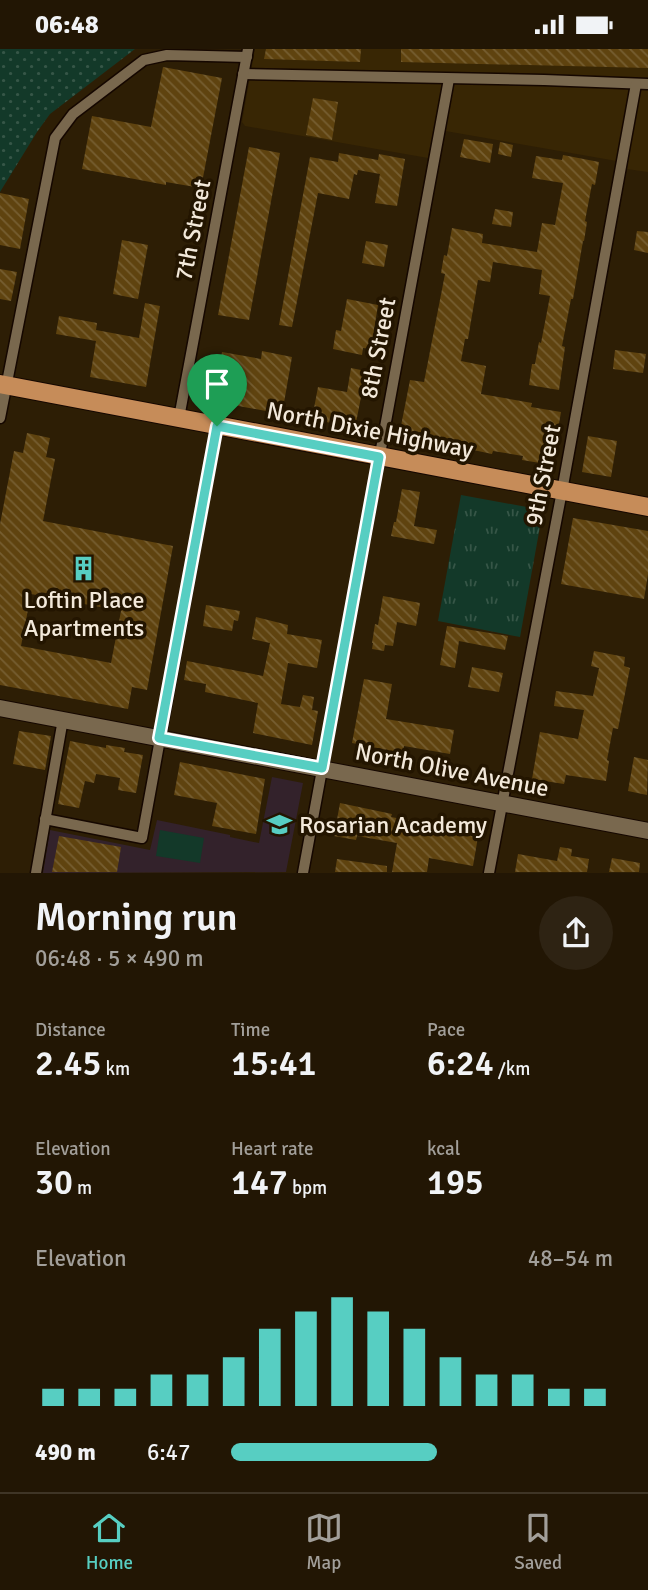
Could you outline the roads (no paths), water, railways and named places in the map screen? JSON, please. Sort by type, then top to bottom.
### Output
[{"type":"main road","name":"North Dixie Highway","points":[[3,384],[648,507]]},
{"type":"street","name":"7th Street","points":[[179,418],[247,53]]},
{"type":"street","points":[[0,418],[3,384],[55,138],[73,114],[144,61],[167,55],[247,53]]},
{"type":"street","points":[[243,74],[648,84]]},
{"type":"street","name":"8th Street","points":[[303,873],[449,79]]},
{"type":"street","name":"9th Street","points":[[489,873],[636,84]]},
{"type":"street","points":[[45,819],[142,838],[217,426]]},
{"type":"street","name":"North Olive Avenue","points":[[0,708],[648,831]]},
{"type":"street","points":[[36,873],[62,719]]},
{"type":"place","name":"Loftin Place Apartments","points":[[84,569]]},
{"type":"place","name":"Rosarian Academy","points":[[279,825]]}]
